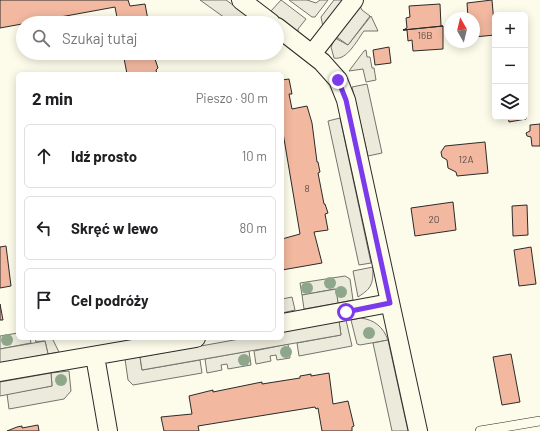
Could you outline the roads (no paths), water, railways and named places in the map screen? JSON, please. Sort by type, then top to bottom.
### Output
[{"type":"street","points":[[241,0],[262,16]]},
{"type":"street","points":[[312,54],[354,0]]},
{"type":"street","points":[[284,33],[312,54],[338,80],[346,100],[418,431]]},
{"type":"street","points":[[284,323],[390,303]]},
{"type":"street","points":[[0,372],[185,340]]},
{"type":"street","points":[[95,356],[108,431]]},
{"type":"lane","points":[[480,431],[540,420]]}]
